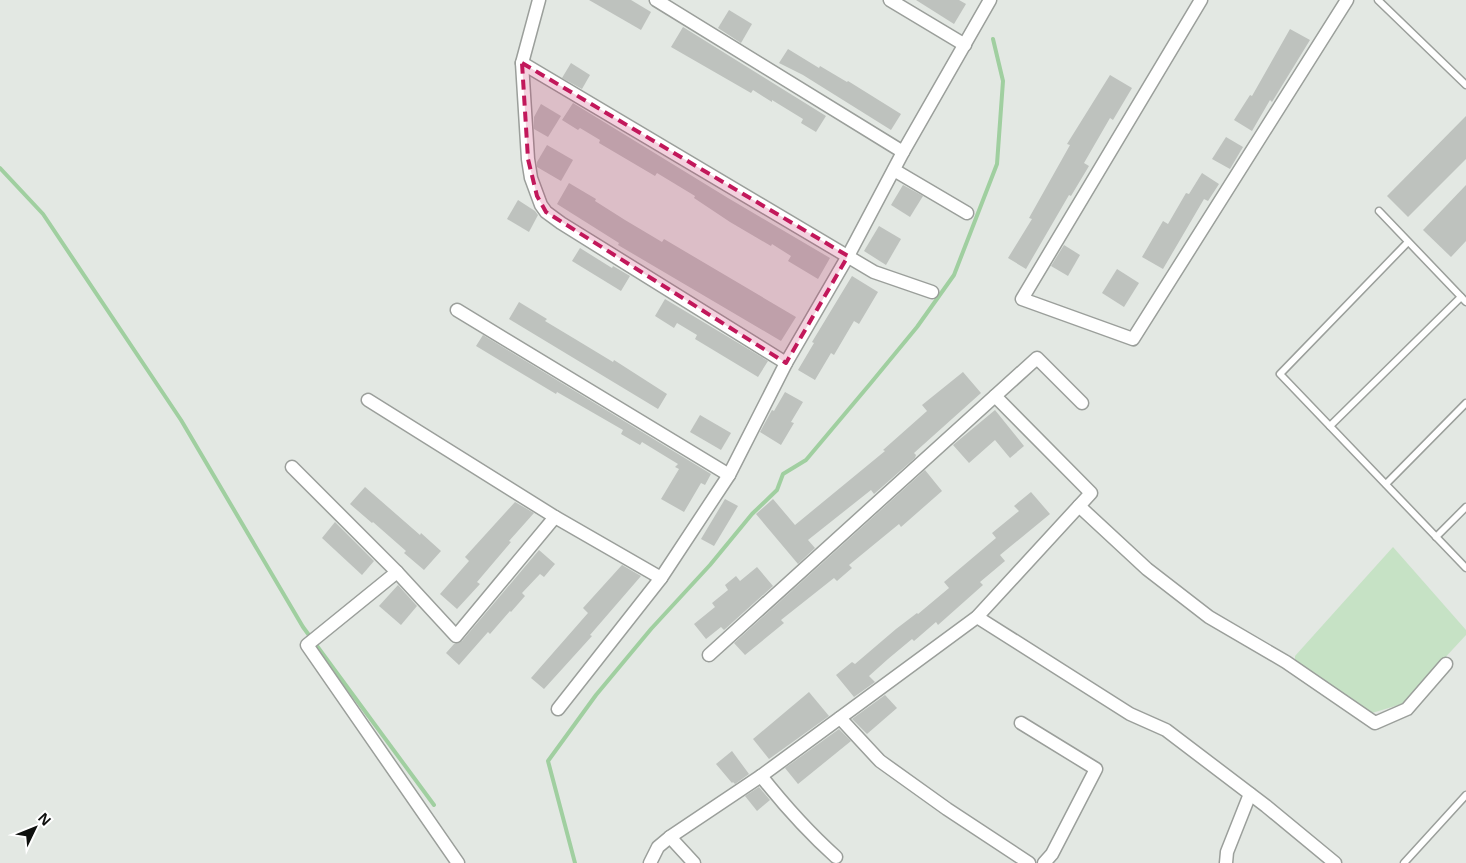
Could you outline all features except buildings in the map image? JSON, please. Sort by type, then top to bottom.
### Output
[{"type":"street","points":[[539,0],[522,63],[528,159],[537,196],[546,212],[786,363]]},
{"type":"street","points":[[656,0],[903,152]]},
{"type":"street","points":[[890,0],[964,45]]},
{"type":"street","points":[[558,708],[661,578],[729,475],[786,363],[848,256],[903,152],[990,0]]},
{"type":"street","points":[[1201,0],[1022,300],[1133,339],[1347,0]]},
{"type":"street","points":[[522,63],[874,272],[932,292]]},
{"type":"street","points":[[894,170],[967,213]]},
{"type":"street","points":[[457,310],[729,475]]},
{"type":"street","points":[[709,655],[1037,358],[1082,403]]},
{"type":"street","points":[[650,863],[658,847],[670,837],[761,776],[977,617],[1091,494],[995,396]]},
{"type":"street","points":[[368,400],[555,517],[661,578]]},
{"type":"street","points":[[292,467],[397,572],[456,636],[555,517]]},
{"type":"street","points":[[1079,506],[1147,569],[1209,617],[1286,662],[1375,722],[1407,709],[1446,664]]},
{"type":"street","points":[[397,572],[307,645],[458,863]]},
{"type":"street","points":[[977,617],[1130,714],[1166,730],[1250,794],[1335,863]]},
{"type":"street","points":[[840,718],[880,761],[947,809],[1029,863]]},
{"type":"street","points":[[1021,723],[1096,770],[1052,854],[1044,863]]},
{"type":"street","points":[[761,776],[816,839],[836,857]]},
{"type":"street","points":[[1226,863],[1227,852],[1250,794]]},
{"type":"street","points":[[670,837],[694,863]]},
{"type":"lane","points":[[1378,0],[1466,85]]},
{"type":"lane","points":[[1330,426],[1464,299],[1379,211]]},
{"type":"lane","points":[[1408,242],[1280,374],[1466,568]]},
{"type":"lane","points":[[1386,484],[1466,402]]},
{"type":"lane","points":[[1436,537],[1466,507]]},
{"type":"lane","points":[[1404,863],[1466,795]]},
{"type":"highlighted area","points":[[522,63],[848,256],[786,363],[546,212],[537,196],[528,159]]},
{"type":"green space","points":[[1393,547],[1466,630],[1466,635],[1402,704],[1372,713],[1295,661],[1295,656]]},
{"type":"waterway","points":[[575,863],[548,761],[596,695],[651,629],[710,565],[752,514],[777,490],[783,474],[806,460],[917,327],[954,275],[997,164],[1003,81],[993,39]]},
{"type":"waterway","points":[[0,168],[43,214],[181,420],[303,627],[434,805]]}]
